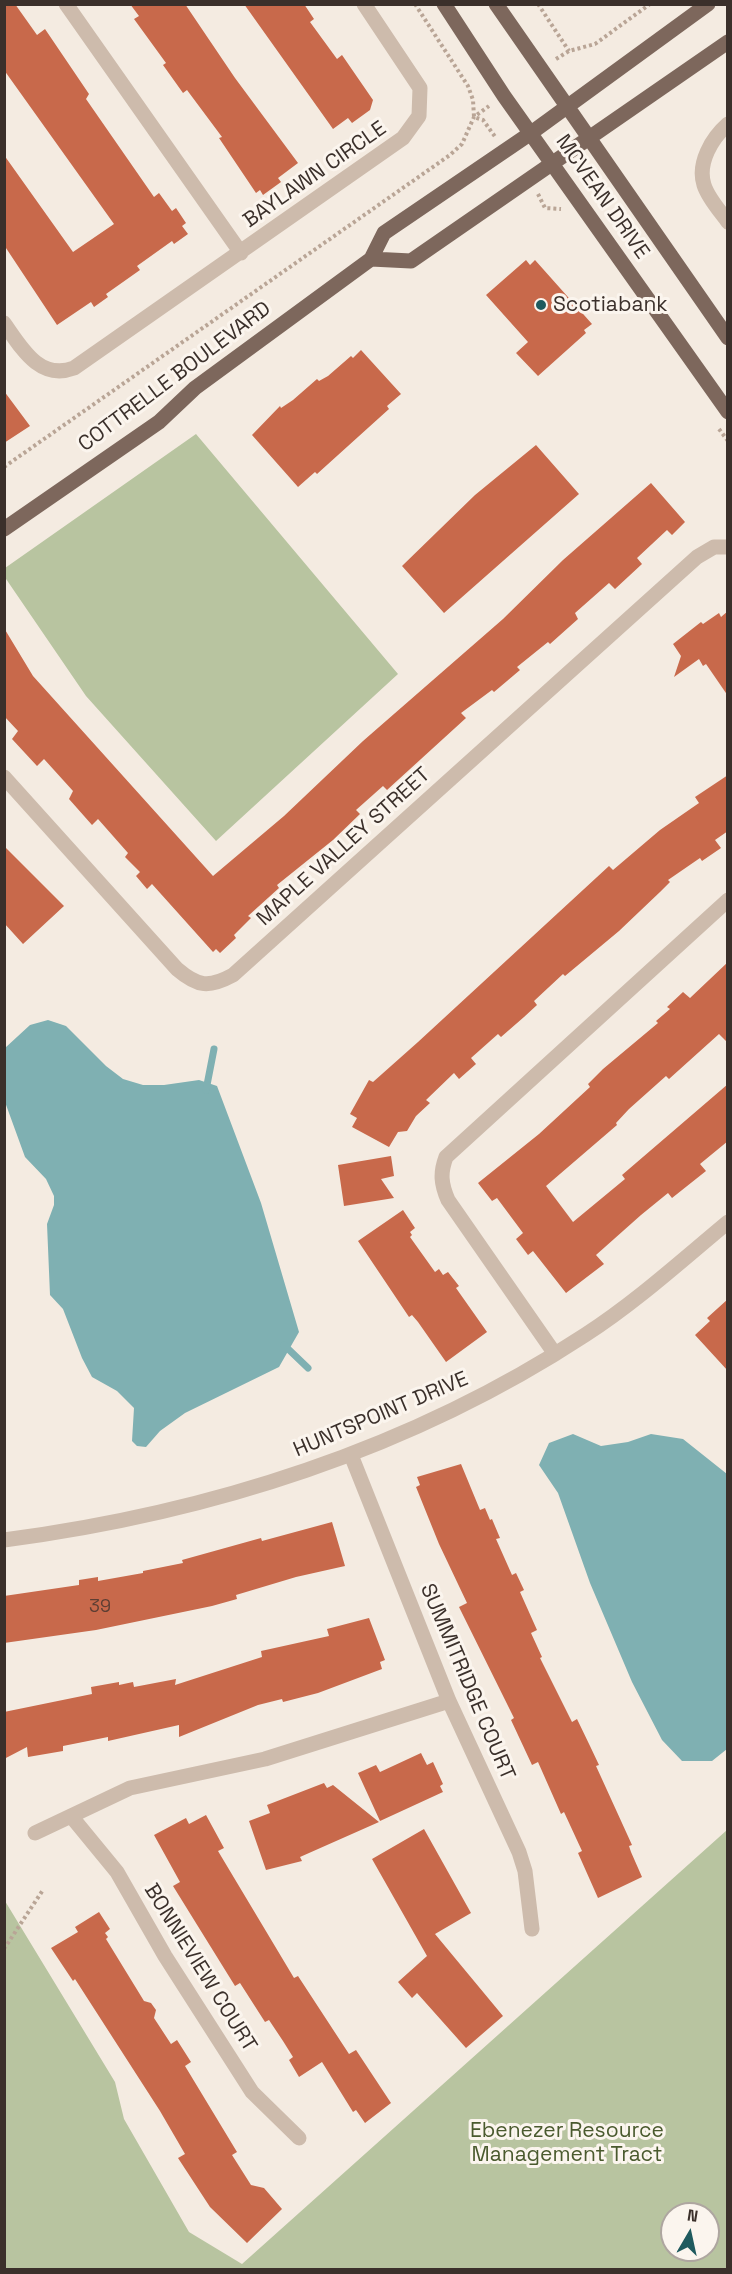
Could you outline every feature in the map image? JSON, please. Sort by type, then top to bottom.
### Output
[{"type":"main road","name":"MCVEAN DRIVE","points":[[444,4],[531,133],[728,412]]},
{"type":"main road","name":"MCVEAN DRIVE","points":[[496,4],[728,338]]},
{"type":"main road","name":"COTTRELLE BOULEVARD","points":[[4,529],[159,422],[204,381],[371,259],[384,233],[531,133],[708,4]]},
{"type":"main road","points":[[371,259],[411,261],[554,165],[728,42]]},
{"type":"street","name":"BAYLAWN CIRCLE","points":[[66,4],[241,253]]},
{"type":"street","name":"BAYLAWN CIRCLE","points":[[4,323],[33,362],[51,370],[66,371],[96,354],[403,138],[419,116],[420,88],[364,4]]},
{"type":"street","points":[[728,124],[715,135],[703,167],[704,184],[728,222]]},
{"type":"street","name":"MAPLE VALLEY STREET","points":[[4,777],[177,969],[191,982],[207,985],[222,981],[233,975],[696,557],[714,547],[728,547]]},
{"type":"street","points":[[555,1354],[448,1200],[441,1185],[441,1170],[446,1157],[728,900]]},
{"type":"street","name":"HUNTSPOINT DRIVE","points":[[4,1540],[73,1531],[167,1513],[280,1480],[351,1455],[465,1403],[555,1354],[647,1289],[728,1222]]},
{"type":"street","name":"SUMMITRIDGE COURT","points":[[351,1455],[449,1701],[519,1852],[525,1871],[532,1929]]},
{"type":"street","points":[[35,1833],[130,1788],[266,1759],[449,1701]]},
{"type":"street","name":"BONNIEVIEW COURT","points":[[71,1816],[117,1872],[165,1956],[252,2091],[299,2138]]},
{"type":"path","points":[[4,467],[450,155],[462,144],[474,117],[473,100],[468,86],[415,4]]},
{"type":"path","points":[[538,4],[569,51],[595,44],[651,4]]},
{"type":"path","points":[[474,117],[482,111]]},
{"type":"path","points":[[474,117],[483,120]]},
{"type":"path","points":[[4,1949],[43,1890]]},
{"type":"green space","points":[[196,434],[398,674],[216,841],[86,696],[4,576],[5,568]]},
{"type":"green space","name":"Ebenezer Resource Management Tract","points":[[727,1830],[727,2269],[5,2269],[5,1901],[115,2082],[124,2119],[189,2232],[242,2264]]},
{"type":"water","points":[[48,1020],[66,1026],[106,1066],[123,1079],[143,1085],[164,1085],[199,1080],[217,1086],[261,1203],[299,1332],[279,1367],[185,1413],[160,1431],[146,1447],[137,1446],[132,1441],[134,1408],[117,1391],[92,1377],[63,1309],[50,1295],[47,1224],[54,1205],[54,1196],[46,1179],[25,1157],[5,1102],[5,1048],[30,1025]]},
{"type":"water","points":[[573,1434],[601,1446],[628,1442],[651,1434],[683,1439],[727,1474],[727,1749],[712,1761],[682,1761],[662,1740],[632,1682],[590,1583],[558,1493],[539,1465],[549,1443]]},
{"type":"building","points":[[4,4],[15,4],[37,35],[45,29],[89,94],[86,99],[154,197],[159,193],[172,211],[176,208],[186,223],[182,226],[188,234],[174,244],[172,241],[137,266],[140,270],[106,294],[108,297],[94,307],[91,302],[57,325],[4,245],[4,155],[73,252],[114,224],[4,70]]},
{"type":"building","points":[[130,4],[185,4],[235,78],[298,163],[278,178],[281,182],[263,195],[260,190],[256,193],[219,138],[222,137],[187,90],[183,93],[163,65],[166,63],[134,19],[139,16]]},
{"type":"building","points":[[244,4],[304,4],[314,19],[310,22],[337,59],[342,55],[373,100],[370,110],[352,123],[348,118],[333,129]]},
{"type":"building","points":[[526,260],[530,265],[535,260],[592,324],[584,330],[586,333],[538,376],[516,353],[528,342],[486,295]]},
{"type":"building","points":[[361,350],[401,394],[387,406],[389,409],[317,474],[315,472],[298,487],[252,435],[280,406],[281,408],[293,400],[317,379],[319,381],[328,376]]},
{"type":"building","points":[[4,391],[30,426],[4,443]]},
{"type":"building","points":[[536,445],[579,494],[444,613],[402,566],[475,495]]},
{"type":"building","points":[[651,483],[685,522],[672,535],[667,530],[637,558],[642,564],[615,589],[609,583],[575,613],[578,619],[550,644],[548,642],[517,667],[520,670],[494,692],[492,690],[461,713],[466,718],[387,790],[383,786],[356,810],[360,814],[333,840],[277,885],[279,888],[248,916],[251,918],[234,935],[236,938],[220,953],[216,949],[213,952],[152,884],[147,889],[136,876],[140,872],[125,857],[128,853],[98,819],[92,825],[69,799],[73,791],[44,759],[37,766],[12,739],[18,731],[4,716],[4,628],[33,676],[213,876],[284,816],[363,741],[503,619],[563,560]]},
{"type":"building","points":[[728,611],[728,696],[706,664],[703,666],[699,659],[674,677],[681,656],[673,644],[701,622],[703,624],[719,613],[721,617]]},
{"type":"building","points":[[728,775],[728,831],[715,840],[721,848],[702,861],[700,858],[668,880],[670,882],[619,931],[565,976],[563,974],[534,1001],[537,1005],[524,1017],[501,1037],[498,1034],[471,1058],[476,1064],[459,1079],[454,1073],[426,1100],[430,1103],[416,1116],[407,1131],[398,1132],[389,1147],[352,1127],[357,1118],[350,1114],[369,1080],[373,1082],[418,1042],[609,866],[613,870],[660,830],[699,803],[695,797]]},
{"type":"building","points":[[4,846],[64,906],[23,944],[4,923]]},
{"type":"building","points":[[728,962],[728,1043],[719,1034],[669,1079],[666,1076],[629,1109],[616,1123],[617,1125],[546,1186],[573,1222],[625,1179],[622,1175],[728,1084],[728,1141],[700,1164],[706,1171],[672,1198],[668,1193],[596,1255],[604,1264],[566,1293],[533,1251],[528,1255],[516,1239],[523,1233],[497,1198],[492,1201],[478,1183],[539,1134],[590,1087],[588,1084],[603,1069],[658,1023],[656,1021],[670,1009],[667,1007],[683,992],[690,998]]},
{"type":"building","points":[[391,1156],[394,1176],[381,1179],[394,1198],[344,1206],[338,1165]]},
{"type":"building","points":[[403,1210],[415,1228],[410,1232],[412,1235],[410,1237],[435,1272],[439,1269],[443,1275],[448,1272],[459,1286],[456,1288],[487,1332],[446,1362],[418,1322],[412,1315],[409,1317],[358,1241]]},
{"type":"building","points":[[728,1299],[728,1371],[695,1335],[710,1321],[707,1318]]},
{"type":"building","points":[[461,1464],[480,1510],[485,1508],[490,1520],[492,1519],[500,1538],[496,1539],[512,1575],[516,1573],[524,1590],[520,1592],[537,1630],[531,1633],[542,1657],[540,1658],[572,1722],[577,1719],[632,1845],[629,1846],[642,1877],[598,1898],[578,1853],[582,1851],[564,1812],[561,1814],[538,1762],[532,1765],[511,1720],[514,1718],[459,1607],[467,1603],[439,1544],[416,1487],[420,1485],[417,1477]]},
{"type":"building","points":[[332,1522],[345,1566],[296,1577],[236,1595],[237,1599],[212,1606],[96,1630],[4,1643],[4,1596],[79,1585],[79,1580],[98,1577],[98,1581],[143,1573],[143,1571],[183,1563],[182,1560],[261,1538],[262,1541]]},
{"type":"building","points":[[369,1618],[385,1660],[380,1662],[382,1669],[318,1693],[283,1702],[282,1699],[258,1705],[179,1737],[179,1725],[108,1741],[108,1737],[63,1746],[63,1751],[28,1757],[27,1747],[4,1759],[4,1712],[92,1694],[91,1687],[119,1682],[119,1685],[133,1682],[134,1687],[176,1679],[175,1685],[262,1657],[261,1651],[329,1636],[327,1629]]},
{"type":"building","points":[[421,1753],[427,1765],[433,1762],[443,1784],[440,1786],[443,1792],[380,1821],[358,1773],[376,1765],[380,1772]]},
{"type":"building","points":[[324,1783],[327,1788],[333,1785],[379,1822],[300,1857],[302,1861],[266,1870],[249,1821],[270,1813],[267,1805]]},
{"type":"building","points":[[206,1815],[224,1848],[218,1851],[294,1978],[298,1976],[349,2054],[356,2050],[391,2103],[365,2123],[356,2110],[353,2112],[322,2062],[299,2077],[289,2060],[293,2057],[283,2041],[269,2020],[265,2022],[240,1983],[235,1986],[173,1886],[180,1882],[154,1835],[186,1818],[189,1824]]},
{"type":"building","points":[[424,1829],[471,1913],[435,1934],[503,2016],[466,2048],[417,1993],[412,1998],[398,1982],[427,1956],[372,1859]]},
{"type":"building","points":[[99,1912],[110,1929],[105,1933],[108,1937],[106,1939],[144,2001],[151,2003],[156,2010],[154,2018],[171,2044],[177,2040],[191,2062],[185,2066],[237,2152],[232,2155],[251,2185],[264,2188],[282,2209],[247,2243],[210,2207],[178,2158],[185,2154],[160,2111],[75,1979],[73,1981],[51,1948],[78,1932],[75,1927]]},
{"type":"waterway","points":[[206,1090],[214,1049]]},
{"type":"waterway","points":[[284,1345],[308,1368]]},
{"type":"place","name":"Scotiabank","points":[[541,305]]}]
